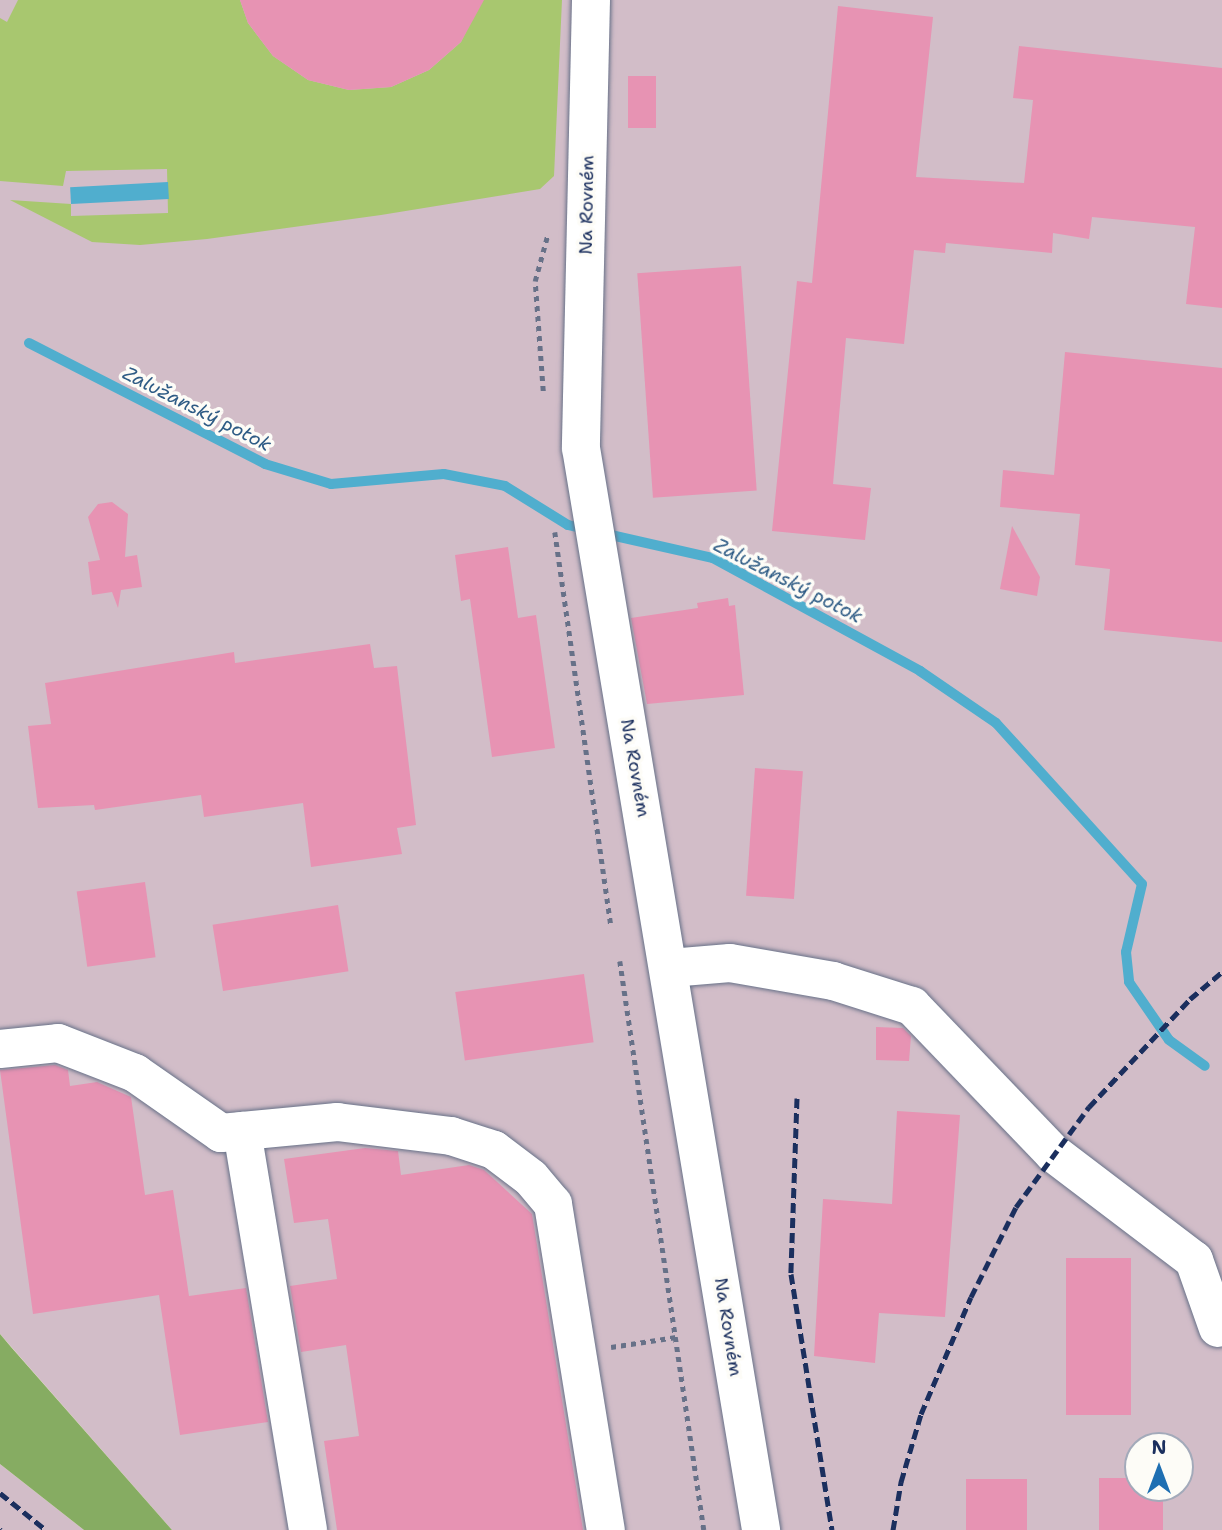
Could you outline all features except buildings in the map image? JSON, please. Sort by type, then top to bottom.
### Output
[{"type":"street","name":"Na Rovném","points":[[591,0],[581,447],[670,968],[761,1530]]},
{"type":"street","points":[[670,968],[730,963],[833,981],[912,1006],[1053,1153],[1194,1259],[1218,1328]]},
{"type":"street","points":[[0,1049],[58,1043],[135,1073],[222,1133],[337,1122],[451,1136],[494,1150],[531,1178],[553,1204],[606,1530]]},
{"type":"street","points":[[242,1131],[308,1530]]},
{"type":"path","points":[[556,543],[611,926]]},
{"type":"path","points":[[620,961],[705,1530]]},
{"type":"path","points":[[626,1344],[676,1337]]},
{"type":"shaded area","points":[[0,0],[1222,0],[1222,1530],[172,1530],[0,1334]]},
{"type":"shaded area","points":[[0,1464],[5,1468],[84,1530],[0,1530]]},
{"type":"green space","points":[[18,0],[240,0],[248,23],[273,56],[308,80],[349,90],[391,87],[429,70],[461,42],[481,0],[562,0],[554,176],[540,189],[381,215],[207,239],[140,245],[92,242],[10,200],[71,204],[71,216],[168,213],[167,169],[66,171],[63,186],[0,181],[0,18],[7,22]]},
{"type":"green space","points":[[0,1334],[172,1530],[84,1530],[0,1464]]},
{"type":"water","points":[[168,182],[169,199],[71,204],[70,187]]},
{"type":"waterway","name":"Zalužanský potok","points":[[29,343],[265,464],[331,484],[444,474],[505,486],[568,525],[586,529]]},
{"type":"waterway","name":"Zalužanský potok","points":[[602,533],[713,558],[920,671],[996,723],[1142,884],[1126,952],[1129,982],[1169,1040],[1205,1066]]},
{"type":"railway","points":[[893,1530],[901,1482],[921,1414],[971,1297],[1016,1207],[1089,1107],[1190,999],[1222,972]]},
{"type":"railway","points":[[797,1098],[791,1274],[832,1530]]},
{"type":"railway","points":[[0,1493],[46,1530]]}]
